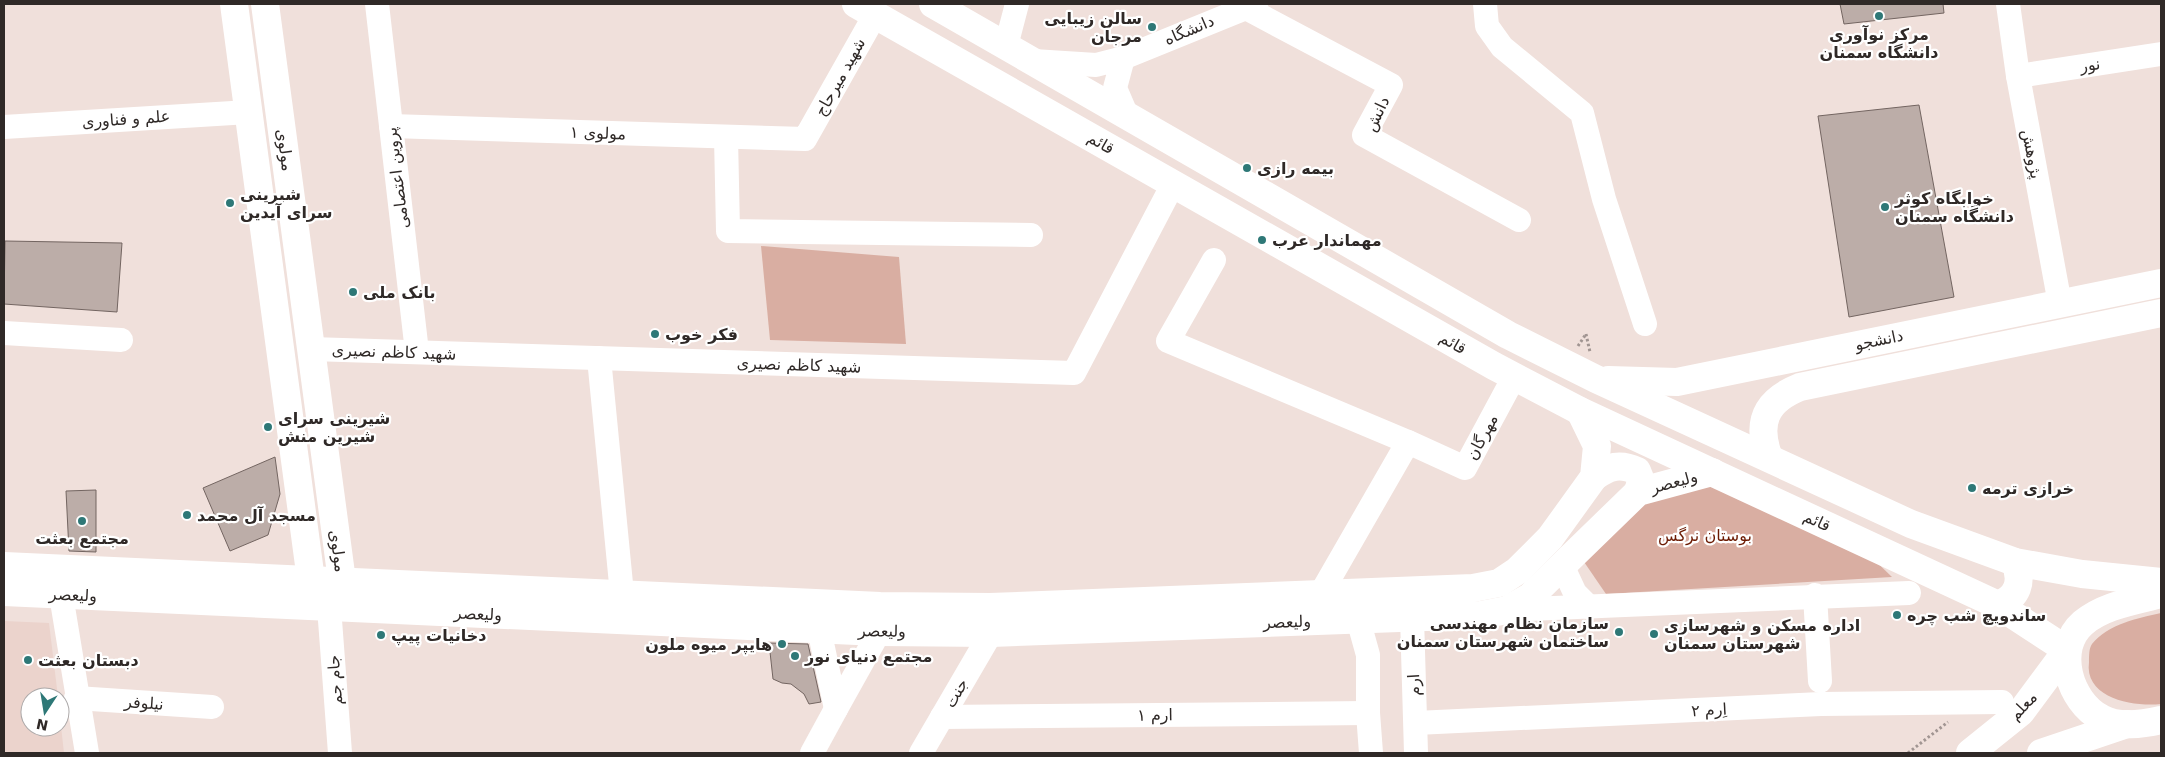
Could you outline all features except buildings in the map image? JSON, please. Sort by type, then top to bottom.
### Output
[{"type":"main road","name":"مولوی","points":[[234,4],[311,580],[330,607]]},
{"type":"main road","name":"مولوی","points":[[265,4],[342,581],[330,607]]},
{"type":"main road","points":[[933,4],[1508,335],[1596,379],[1911,524],[2015,562],[2082,574],[2161,582]]},
{"type":"main road","name":"قائم","points":[[865,9],[1514,377],[1580,411],[1998,605],[2067,650]]},
{"type":"main road","points":[[249,112],[279,108]]},
{"type":"main road","name":"دانشجو","points":[[1596,379],[1677,382],[2161,283]]},
{"type":"main road","points":[[2060,304],[2067,332]]},
{"type":"main road","name":"دانشجو","points":[[1769,458],[1762,441],[1763,423],[1770,406],[1783,394],[1800,387],[2161,313]]},
{"type":"main road","name":"ولیعصر","points":[[879,618],[990,606],[1473,588],[1499,583],[1517,571],[1550,538],[1594,477],[1598,446],[1580,411]]},
{"type":"main road","points":[[1594,477],[1611,466],[1627,466],[1637,471],[1641,481],[1638,492]]},
{"type":"main road","name":"ولیعصر","points":[[4,592],[330,607],[879,618],[991,633],[1481,614],[1507,610],[1530,597],[1638,492],[1712,472]]},
{"type":"main road","points":[[1998,605],[2008,601],[2017,588],[2019,572],[2015,562]]},
{"type":"main road","name":"ولیعصر","points":[[4,566],[622,594],[819,616]]},
{"type":"main road","name":"معلم","points":[[1970,753],[2021,712],[2067,650],[2073,636],[2082,624],[2099,612],[2161,594]]},
{"type":"main road","points":[[2067,650],[2068,670],[2074,690],[2084,705],[2101,719],[2127,724],[2159,722]]},
{"type":"main road","points":[[2041,753],[2127,724]]},
{"type":"street","name":"پروین اعتصامی","points":[[377,4],[417,352]]},
{"type":"street","points":[[1006,46],[1017,4]]},
{"type":"street","points":[[1485,4],[1487,26],[1502,47],[1582,113],[1604,199],[1645,324]]},
{"type":"street","name":"پژوهش","points":[[2008,4],[2018,76],[2060,304]]},
{"type":"street","name":"دانشگاه","points":[[1033,61],[1096,65],[1123,58],[1250,6]]},
{"type":"street","name":"دانش","points":[[1250,6],[1391,85],[1364,135],[1519,220]]},
{"type":"street","name":"شهید میرحاج","points":[[805,139],[865,9]]},
{"type":"street","name":"نور","points":[[2018,76],[2161,54]]},
{"type":"street","points":[[1123,58],[1116,88],[1127,116]]},
{"type":"street","name":"علم و فناوری","points":[[4,127],[249,112]]},
{"type":"street","name":"مولوی ۱","points":[[391,126],[805,139]]},
{"type":"street","points":[[726,137],[728,231],[1031,234]]},
{"type":"street","name":"شهید کاظم نصیری","points":[[311,349],[1074,373],[1173,184]]},
{"type":"street","points":[[1214,260],[1168,341],[1408,442],[1320,594]]},
{"type":"street","points":[[4,333],[121,340]]},
{"type":"street","points":[[599,358],[622,594]]},
{"type":"street","name":"مهرگان","points":[[1408,442],[1465,468],[1514,377]]},
{"type":"street","points":[[1562,565],[1575,593],[1589,606]]},
{"type":"street","points":[[1507,610],[1909,592]]},
{"type":"street","points":[[61,595],[86,753]]},
{"type":"street","points":[[1815,595],[1820,681]]},
{"type":"street","name":"جام جم","points":[[330,607],[340,753]]},
{"type":"street","points":[[819,616],[836,709]]},
{"type":"street","name":"ارم","points":[[1412,617],[1416,753]]},
{"type":"street","points":[[812,753],[836,709],[879,618]]},
{"type":"street","points":[[1358,619],[1368,655],[1368,712],[1371,753]]},
{"type":"street","name":"جنت","points":[[921,753],[991,633]]},
{"type":"street","name":"نیلوفر","points":[[76,698],[212,707]]},
{"type":"street","name":"اِرم ۲","points":[[1416,723],[1821,704],[2002,702]]},
{"type":"street","name":"ارم ۱","points":[[942,717],[1368,712]]},
{"type":"path","points":[[1908,753],[1974,702]]},
{"type":"shaded area","name":"دبستان بعثت","points":[[4,621],[49,623],[57,687],[20,687],[20,737],[62,737],[64,753],[4,753]]},
{"type":"green space","points":[[761,246],[899,257],[906,344],[770,340]]},
{"type":"green space","name":"بوستان نرگس","points":[[1708,481],[1862,548],[1892,577],[1606,594],[1582,559],[1662,489]]},
{"type":"green space","points":[[2161,613],[2161,704],[2150,705],[2125,702],[2113,698],[2094,685],[2090,675],[2089,655],[2092,644],[2106,631],[2133,620]]},
{"type":"place","name":"مرکز نوآوری دانشگاه سمنان","points":[[1879,16]]},
{"type":"place","name":"سالن زیبایی مرجان","points":[[1152,27]]},
{"type":"place","name":"بیمه رازی","points":[[1247,168]]},
{"type":"place","name":"شیرینی سرای آیدین","points":[[230,203]]},
{"type":"place","name":"خوابگاه کوثر دانشگاه سمنان","points":[[1885,207]]},
{"type":"place","name":"مهماندار عرب","points":[[1262,240]]},
{"type":"place","name":"بانک ملی","points":[[353,292]]},
{"type":"place","name":"فکر خوب","points":[[655,334]]},
{"type":"place","name":"شیرینی سرای شیرین منش","points":[[268,427]]},
{"type":"place","name":"خرازی ترمه","points":[[1972,488]]},
{"type":"place","name":"مسجد آل محمد","points":[[187,515]]},
{"type":"place","name":"مجتمع بعثت","points":[[82,521]]},
{"type":"place","name":"ساندویچ شب چره","points":[[1897,615]]},
{"type":"place","name":"سازمان نظام مهندسی ساختمان شهرستان سمنان","points":[[1619,632]]},
{"type":"place","name":"اداره مسکن و شهرسازی شهرستان سمنان","points":[[1654,634]]},
{"type":"place","name":"دخانیات پیپ","points":[[381,635]]},
{"type":"place","name":"هایپر میوه ملون","points":[[782,644]]},
{"type":"place","name":"مجتمع دنیای نور","points":[[795,656]]},
{"type":"place","name":"دبستان بعثت","points":[[28,660]]}]
